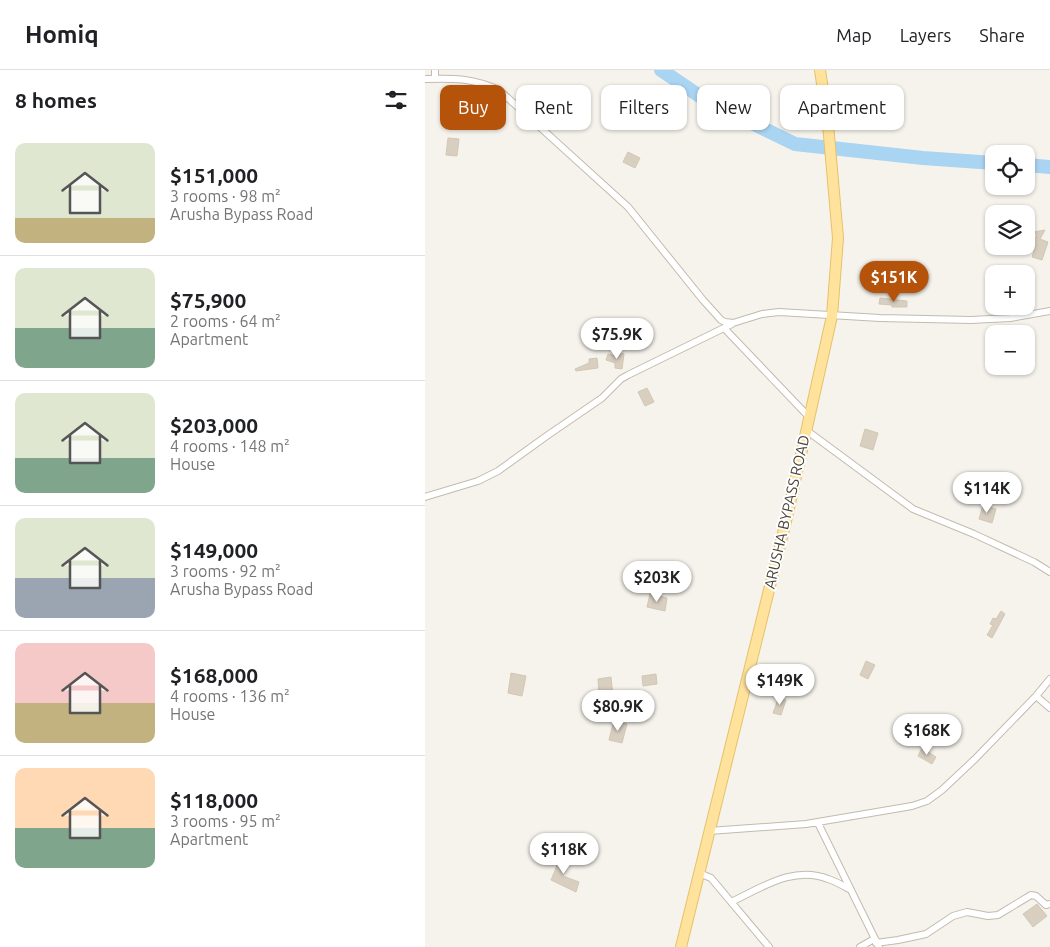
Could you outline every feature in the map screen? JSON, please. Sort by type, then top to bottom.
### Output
[{"type":"main road","name":"ARUSHA BYPASS ROAD","points":[[681,947],[787,516],[832,316],[838,238],[828,124],[820,70]]},
{"type":"street","points":[[435,70],[435,78]]},
{"type":"street","points":[[425,79],[465,78],[483,82],[499,90],[512,100],[628,207],[721,320],[733,324]]},
{"type":"street","points":[[425,497],[478,481],[498,471],[602,398],[628,374],[724,328],[762,314],[797,312],[832,316],[991,320],[1050,311]]},
{"type":"street","points":[[724,328],[809,417]]},
{"type":"street","points":[[806,430],[913,509],[975,534],[1034,562],[1050,572]]},
{"type":"street","points":[[709,831],[817,822],[912,806],[927,801],[942,790],[975,759],[1050,680]]},
{"type":"street","points":[[1036,696],[1050,708]]},
{"type":"street","points":[[817,822],[877,943]]},
{"type":"street","points":[[699,873],[711,878],[769,947]]},
{"type":"street","points":[[731,902],[775,881],[797,874],[827,878],[849,889]]},
{"type":"street","points":[[860,947],[926,934],[953,916],[967,912],[988,916],[998,915],[1031,895],[1036,896],[1046,905],[1050,904]]},
{"type":"building","points":[[448,138],[459,139],[457,156],[446,155]]},
{"type":"building","points":[[628,152],[640,158],[635,168],[623,162]]},
{"type":"building","points":[[1045,230],[1040,239],[1048,242],[1042,260],[1032,257],[1035,255],[1035,237],[1037,236],[1035,232]]},
{"type":"building","points":[[880,298],[907,301],[907,307],[892,307],[892,305],[879,304]]},
{"type":"building","points":[[616,353],[624,354],[622,369],[615,368],[615,363],[606,360],[608,354],[616,356]]},
{"type":"building","points":[[597,358],[598,368],[576,371],[575,369],[589,363],[589,359]]},
{"type":"building","points":[[647,388],[654,402],[645,406],[638,392]]},
{"type":"building","points":[[865,429],[878,433],[873,450],[860,446]]},
{"type":"building","points":[[983,505],[996,509],[992,523],[979,519]]},
{"type":"building","points":[[650,594],[667,598],[665,611],[647,607]]},
{"type":"building","points":[[1001,611],[1005,614],[992,638],[987,635],[993,625],[990,624],[993,618],[996,619]]},
{"type":"building","points":[[866,661],[875,665],[868,679],[860,675]]},
{"type":"building","points":[[511,673],[526,676],[522,696],[508,693]]},
{"type":"building","points":[[656,674],[657,684],[643,686],[642,676]]},
{"type":"building","points":[[611,677],[613,696],[611,701],[599,694],[598,679]]},
{"type":"building","points":[[779,697],[786,700],[781,715],[773,713]]},
{"type":"building","points":[[614,720],[627,724],[622,743],[609,740]]},
{"type":"building","points":[[922,748],[936,757],[932,764],[918,756]]},
{"type":"building","points":[[561,856],[571,861],[563,876],[579,882],[576,892],[551,880]]},
{"type":"building","points":[[1037,904],[1047,916],[1033,927],[1023,914]]},
{"type":"waterway","points":[[661,70],[707,101],[795,144],[923,158],[985,162]]},
{"type":"waterway","points":[[1035,166],[1050,167]]}]
